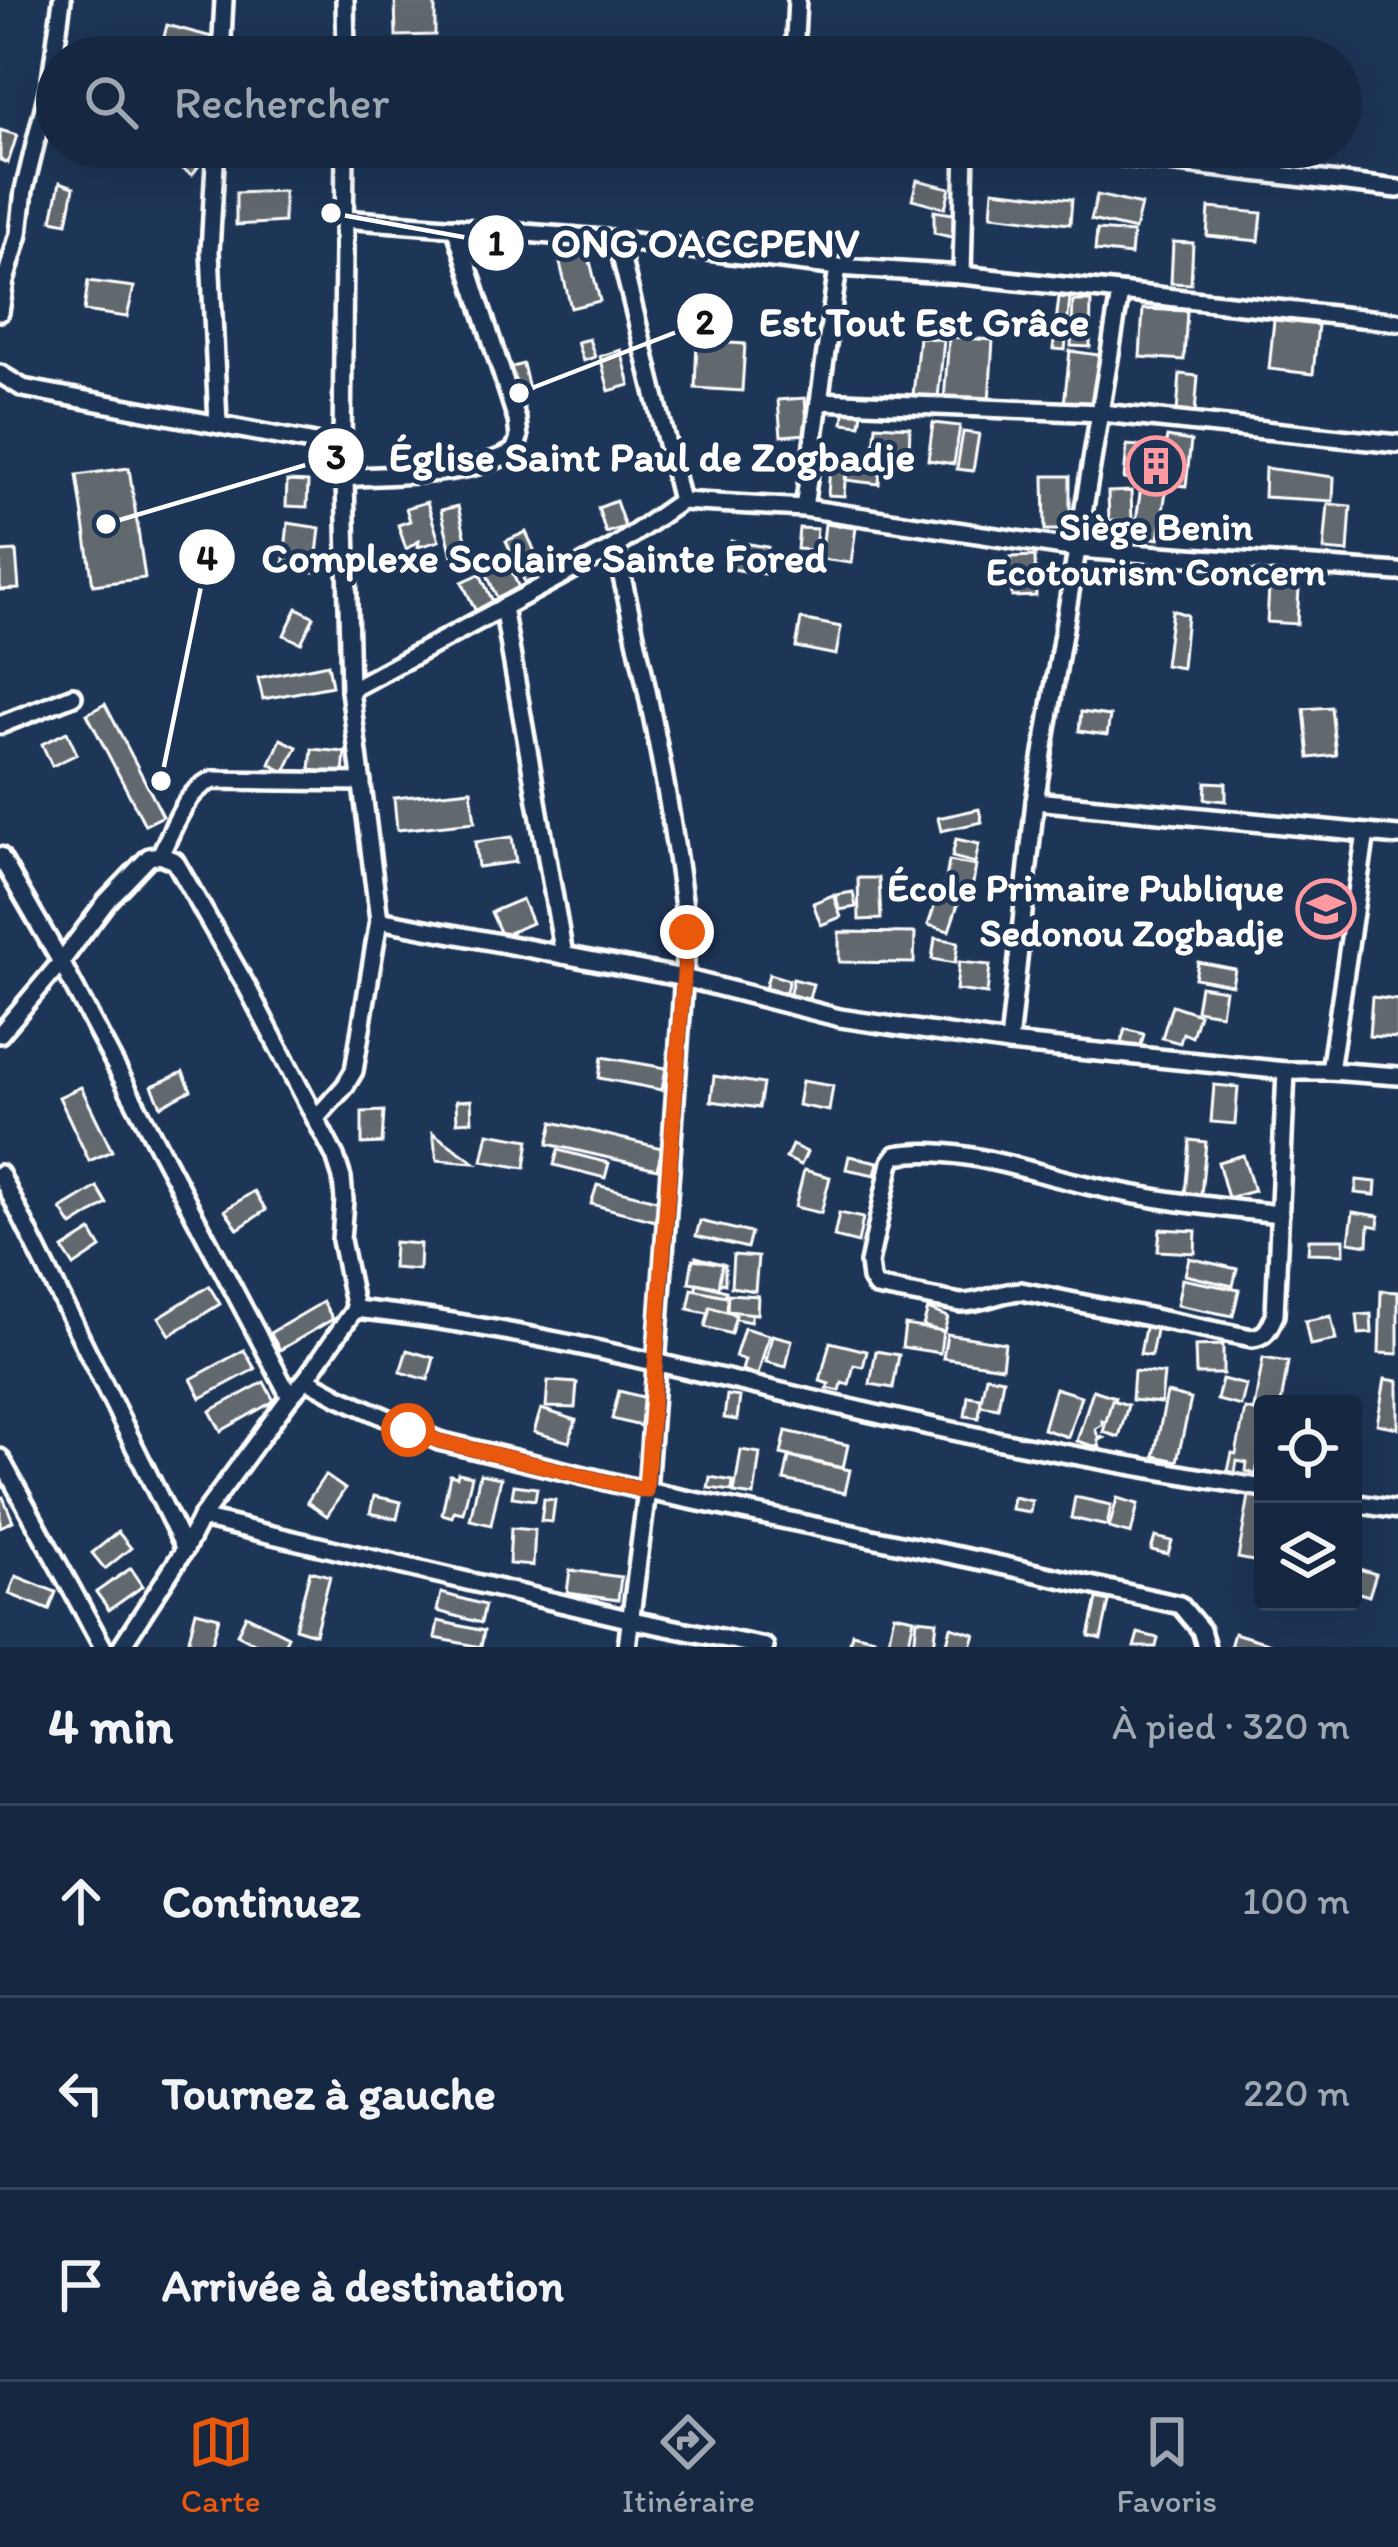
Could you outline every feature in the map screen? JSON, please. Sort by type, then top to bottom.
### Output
[{"type":"street","points":[[57,36],[62,0]]},
{"type":"street","points":[[222,36],[224,0]]},
{"type":"street","points":[[345,0],[346,36]]},
{"type":"street","points":[[795,36],[797,0]]},
{"type":"street","points":[[0,312],[36,139]]},
{"type":"street","points":[[215,168],[210,251],[218,423]]},
{"type":"street","points":[[317,1117],[353,1071],[379,920],[350,689],[342,448],[344,168]]},
{"type":"street","points":[[962,275],[964,168]]},
{"type":"street","points":[[1220,168],[1398,189]]},
{"type":"street","points":[[343,220],[616,240],[838,267],[962,275],[1398,322]]},
{"type":"street","points":[[345,478],[435,472],[497,462],[514,451],[519,438],[517,420],[455,226]]},
{"type":"street","points":[[616,240],[681,501]]},
{"type":"street","points":[[804,508],[838,267]]},
{"type":"street","points":[[1009,1043],[1035,800],[1120,293]]},
{"type":"street","points":[[0,374],[23,388],[342,448]]},
{"type":"street","points":[[819,401],[1102,413],[1398,443]]},
{"type":"street","points":[[350,689],[615,547],[681,501],[804,508],[1077,549],[1398,572]]},
{"type":"street","points":[[615,547],[646,674],[687,932],[657,1364],[627,1647]]},
{"type":"street","points":[[503,608],[564,955]]},
{"type":"street","points":[[0,725],[73,696]]},
{"type":"street","points":[[160,855],[190,795],[200,785],[214,780],[362,782]]},
{"type":"street","points":[[1035,800],[1398,836]]},
{"type":"street","points":[[1330,1071],[1366,833]]},
{"type":"street","points":[[0,1034],[148,857],[160,855],[175,861],[317,1117],[342,1178],[341,1240],[355,1309],[201,1518],[121,1647]]},
{"type":"street","points":[[0,856],[61,962],[290,1397]]},
{"type":"street","points":[[379,920],[684,978],[840,1018],[1009,1043],[1286,1072],[1398,1076]]},
{"type":"street","points":[[1280,1214],[1189,1204],[1015,1167],[913,1152],[896,1155],[892,1162],[869,1263],[871,1279],[876,1287],[961,1303],[1021,1291],[1252,1338],[1262,1336],[1275,1315],[1280,1214],[1286,1072]]},
{"type":"street","points":[[0,1174],[185,1549]]},
{"type":"street","points":[[355,1309],[506,1331],[916,1423],[1254,1486]]},
{"type":"street","points":[[306,1379],[439,1441],[646,1491],[1180,1605],[1201,1630],[1206,1647]]},
{"type":"street","points":[[0,1458],[103,1647]]},
{"type":"street","points":[[1362,1504],[1398,1510]]},
{"type":"street","points":[[201,1518],[765,1647]]},
{"type":"building","points":[[395,0],[435,0],[435,35],[396,36]]},
{"type":"building","points":[[167,25],[208,36],[164,36]]},
{"type":"building","points":[[0,130],[17,135],[8,163],[0,160]]},
{"type":"building","points":[[917,180],[950,188],[945,208],[912,199]]},
{"type":"building","points":[[60,182],[74,187],[67,223],[52,220]]},
{"type":"building","points":[[993,190],[1072,199],[1070,224],[991,215]]},
{"type":"building","points":[[284,191],[284,222],[236,225],[236,193]]},
{"type":"building","points":[[1097,195],[1141,205],[1135,230],[1091,220]]},
{"type":"building","points":[[1209,208],[1262,213],[1259,241],[1207,236]]},
{"type":"building","points":[[934,211],[959,215],[955,238],[934,233]]},
{"type":"building","points":[[1097,230],[1133,233],[1131,255],[1095,251]]},
{"type":"building","points":[[1173,242],[1193,243],[1191,284],[1171,283]]},
{"type":"building","points":[[587,249],[600,301],[571,308],[558,255]]},
{"type":"building","points":[[88,281],[134,287],[127,317],[84,311]]},
{"type":"building","points":[[1059,297],[1070,298],[1065,350],[1053,349]]},
{"type":"building","points":[[1073,301],[1091,301],[1090,347],[1071,346]]},
{"type":"building","points":[[1143,309],[1187,311],[1184,360],[1140,357]]},
{"type":"building","points":[[914,312],[945,314],[940,327],[913,324]]},
{"type":"building","points":[[1274,320],[1318,325],[1313,374],[1269,369]]},
{"type":"building","points":[[919,337],[944,340],[938,398],[913,395]]},
{"type":"building","points":[[949,337],[993,340],[989,402],[944,400]]},
{"type":"building","points":[[589,339],[595,357],[583,361],[577,342]]},
{"type":"building","points":[[697,341],[745,344],[742,391],[695,388]]},
{"type":"building","points":[[621,350],[630,385],[609,391],[600,356]]},
{"type":"building","points":[[1070,351],[1106,356],[1101,408],[1064,404]]},
{"type":"building","points":[[523,364],[529,389],[512,393],[505,369]]},
{"type":"building","points":[[1180,374],[1198,376],[1195,413],[1177,412]]},
{"type":"building","points":[[805,398],[808,434],[781,436],[778,400]]},
{"type":"building","points":[[845,404],[863,407],[860,425],[843,423]]},
{"type":"building","points":[[933,423],[960,426],[954,464],[928,460]]},
{"type":"building","points":[[876,425],[910,427],[909,454],[874,452]]},
{"type":"building","points":[[963,432],[979,434],[973,471],[957,469]]},
{"type":"building","name":"Siège Benin Ecotourism Concern","points":[[1167,437],[1191,441],[1186,486],[1124,479],[1127,445],[1165,448]]},
{"type":"building","points":[[830,466],[846,468],[844,496],[828,495]]},
{"type":"building","points":[[848,467],[880,471],[879,484],[846,480]]},
{"type":"building","points":[[129,468],[145,578],[93,585],[77,475]]},
{"type":"building","points":[[1265,468],[1334,477],[1333,501],[1264,497]]},
{"type":"building","points":[[1044,476],[1070,476],[1070,530],[1045,530]]},
{"type":"building","points":[[287,481],[308,482],[307,507],[286,506]]},
{"type":"building","points":[[1141,487],[1166,491],[1159,539],[1134,535]]},
{"type":"building","points":[[1131,491],[1132,520],[1109,521],[1108,492]]},
{"type":"building","points":[[616,501],[625,527],[606,533],[598,508]]},
{"type":"building","points":[[427,502],[439,541],[418,547],[419,541],[406,549],[398,525],[410,521],[406,508]]},
{"type":"building","points":[[1328,504],[1351,506],[1348,552],[1324,550]]},
{"type":"building","points":[[458,506],[469,552],[452,556],[441,510]]},
{"type":"building","points":[[288,523],[320,528],[315,572],[283,568]]},
{"type":"building","points":[[825,524],[856,528],[851,563],[821,559]]},
{"type":"building","points":[[799,528],[817,529],[815,550],[797,549]]},
{"type":"building","points":[[526,532],[548,580],[528,589],[506,541]]},
{"type":"building","points":[[731,541],[768,547],[764,574],[726,568]]},
{"type":"building","points":[[503,550],[521,593],[499,603],[481,560]]},
{"type":"building","points":[[16,551],[19,589],[0,590],[0,552]]},
{"type":"building","points":[[1035,556],[1036,596],[1012,597],[1010,557]]},
{"type":"building","points":[[480,574],[495,606],[477,614],[462,582]]},
{"type":"building","points":[[1269,587],[1299,588],[1297,624],[1267,622]]},
{"type":"building","points":[[297,608],[314,617],[301,643],[284,635]]},
{"type":"building","points":[[1172,610],[1187,615],[1182,668],[1165,665]]},
{"type":"building","points":[[801,619],[841,627],[836,655],[796,647]]},
{"type":"building","points":[[328,664],[332,686],[263,699],[258,678]]},
{"type":"building","points":[[105,704],[163,816],[145,825],[87,714]]},
{"type":"building","points":[[1331,707],[1336,755],[1309,758],[1304,709]]},
{"type":"building","points":[[1081,712],[1110,716],[1107,735],[1079,731]]},
{"type":"building","points":[[67,732],[77,754],[52,766],[42,744]]},
{"type":"building","points":[[281,739],[297,747],[285,772],[270,764]]},
{"type":"building","points":[[312,749],[345,752],[343,774],[310,770]]},
{"type":"building","points":[[1206,782],[1226,783],[1226,801],[1205,799]]},
{"type":"building","points":[[471,790],[475,822],[397,830],[394,798]]},
{"type":"building","points":[[979,809],[982,822],[941,831],[938,818]]},
{"type":"building","points":[[512,837],[516,862],[478,867],[475,842]]},
{"type":"building","points":[[956,839],[979,844],[975,863],[952,857]]},
{"type":"building","points":[[949,861],[976,866],[972,889],[945,885]]},
{"type":"building","points":[[858,878],[879,878],[881,919],[859,920]]},
{"type":"building","points":[[941,886],[962,892],[949,931],[928,925]]},
{"type":"building","points":[[853,892],[856,907],[839,910],[836,895]]},
{"type":"building","points":[[833,895],[841,917],[821,925],[813,903]]},
{"type":"building","points":[[522,899],[532,923],[502,936],[491,912]]},
{"type":"building","points":[[839,932],[915,933],[914,963],[839,962]]},
{"type":"building","points":[[935,938],[958,942],[955,963],[932,959]]},
{"type":"building","points":[[959,962],[990,965],[987,994],[956,990]]},
{"type":"building","points":[[1198,962],[1235,969],[1232,985],[1195,978]]},
{"type":"building","points":[[769,974],[789,980],[785,995],[765,989]]},
{"type":"building","points":[[793,979],[813,984],[808,1002],[789,997]]},
{"type":"building","points":[[1200,986],[1225,990],[1221,1014],[1196,1010]]},
{"type":"building","points":[[1372,997],[1398,1000],[1398,1038],[1369,1036]]},
{"type":"building","points":[[1172,1005],[1199,1014],[1192,1037],[1183,1033],[1180,1043],[1162,1038]]},
{"type":"building","points":[[1125,1029],[1144,1034],[1140,1048],[1121,1043]]},
{"type":"building","points":[[602,1057],[666,1068],[662,1090],[599,1078]]},
{"type":"building","points":[[183,1072],[191,1090],[161,1106],[152,1086]]},
{"type":"building","points":[[714,1076],[763,1084],[759,1108],[711,1101]]},
{"type":"building","points":[[802,1081],[833,1086],[829,1111],[798,1105]]},
{"type":"building","points":[[1214,1085],[1238,1087],[1235,1124],[1211,1122]]},
{"type":"building","points":[[81,1087],[112,1151],[89,1161],[59,1097]]},
{"type":"building","points":[[471,1100],[472,1121],[457,1122],[456,1101]]},
{"type":"building","points":[[384,1111],[382,1143],[362,1144],[362,1112]]},
{"type":"building","points":[[553,1122],[662,1148],[657,1169],[548,1144]]},
{"type":"building","points":[[433,1133],[475,1163],[437,1160]]},
{"type":"building","points":[[488,1133],[529,1140],[525,1168],[482,1161]]},
{"type":"building","points":[[1190,1140],[1206,1142],[1201,1196],[1185,1194]]},
{"type":"building","points":[[792,1145],[807,1152],[801,1165],[786,1158]]},
{"type":"building","points":[[558,1150],[609,1163],[605,1178],[554,1165]]},
{"type":"building","points":[[1243,1155],[1254,1191],[1228,1198],[1218,1162]]},
{"type":"building","points":[[849,1156],[878,1162],[875,1175],[846,1169]]},
{"type":"building","points":[[804,1170],[830,1177],[821,1213],[795,1207]]},
{"type":"building","points":[[1357,1180],[1376,1182],[1375,1195],[1355,1193]]},
{"type":"building","points":[[597,1185],[660,1201],[655,1221],[591,1204]]},
{"type":"building","points":[[97,1187],[107,1204],[72,1226],[61,1209]]},
{"type":"building","points":[[254,1191],[266,1210],[238,1229],[225,1210]]},
{"type":"building","points":[[1353,1212],[1379,1216],[1378,1227],[1369,1225],[1368,1245],[1349,1242]]},
{"type":"building","points":[[839,1213],[863,1218],[858,1243],[834,1237]]},
{"type":"building","points":[[700,1221],[751,1233],[747,1248],[696,1236]]},
{"type":"building","points":[[1160,1229],[1196,1231],[1195,1253],[1158,1251]]},
{"type":"building","points":[[91,1231],[101,1248],[74,1266],[63,1249]]},
{"type":"building","points":[[1309,1239],[1344,1239],[1344,1254],[1308,1253]]},
{"type":"building","points":[[394,1242],[420,1244],[419,1270],[393,1268]]},
{"type":"building","points":[[733,1255],[758,1257],[755,1291],[731,1287]]},
{"type":"building","points":[[696,1257],[725,1265],[725,1284],[696,1277]]},
{"type":"building","points":[[1189,1258],[1237,1269],[1233,1286],[1185,1275]]},
{"type":"building","points":[[693,1259],[722,1264],[718,1287],[689,1282]]},
{"type":"building","points":[[1182,1279],[1239,1290],[1233,1316],[1177,1305]]},
{"type":"building","points":[[697,1283],[726,1291],[721,1309],[692,1301]]},
{"type":"building","points":[[209,1286],[220,1304],[170,1335],[159,1317]]},
{"type":"building","points":[[692,1289],[754,1302],[750,1322],[688,1309]]},
{"type":"building","points":[[1381,1291],[1398,1292],[1398,1354],[1379,1353]]},
{"type":"building","points":[[728,1294],[758,1296],[757,1314],[727,1311]]},
{"type":"building","points":[[323,1302],[333,1319],[280,1350],[270,1333]]},
{"type":"building","points":[[710,1307],[736,1315],[731,1334],[705,1327]]},
{"type":"building","points":[[928,1309],[948,1317],[944,1332],[923,1326]]},
{"type":"building","points":[[1371,1314],[1372,1333],[1359,1334],[1357,1315]]},
{"type":"building","points":[[1331,1316],[1336,1340],[1310,1345],[1305,1321]]},
{"type":"building","points":[[1146,1323],[1157,1325],[1151,1356],[1140,1354]]},
{"type":"building","points":[[905,1325],[943,1331],[940,1353],[902,1347]]},
{"type":"building","points":[[744,1328],[769,1335],[758,1375],[742,1370],[745,1360],[735,1357]]},
{"type":"building","points":[[947,1334],[1005,1343],[1002,1367],[943,1358]]},
{"type":"building","points":[[772,1335],[792,1340],[786,1367],[766,1362]]},
{"type":"building","points":[[830,1342],[867,1351],[863,1367],[854,1365],[849,1385],[842,1383],[840,1391],[820,1381]]},
{"type":"building","points":[[1223,1345],[1223,1374],[1196,1374],[1195,1346]]},
{"type":"building","points":[[244,1350],[255,1369],[201,1398],[191,1379]]},
{"type":"building","points":[[407,1350],[434,1358],[428,1380],[400,1372]]},
{"type":"building","points":[[876,1351],[899,1355],[893,1388],[870,1384]]},
{"type":"building","points":[[1263,1358],[1288,1362],[1282,1395],[1256,1395]]},
{"type":"building","points":[[1134,1371],[1164,1374],[1161,1403],[1132,1400]]},
{"type":"building","points":[[986,1376],[1003,1379],[998,1408],[980,1405]]},
{"type":"building","points":[[1222,1379],[1246,1385],[1241,1406],[1217,1400]]},
{"type":"building","points":[[1385,1379],[1398,1381],[1398,1428],[1377,1424]]},
{"type":"building","points":[[548,1381],[577,1383],[575,1408],[546,1407]]},
{"type":"building","points":[[264,1382],[274,1401],[221,1431],[210,1411]]},
{"type":"building","points":[[1055,1388],[1081,1396],[1068,1437],[1043,1429]]},
{"type":"building","points":[[1093,1390],[1115,1397],[1107,1423],[1102,1421],[1095,1429],[1103,1438],[1098,1440],[1100,1448],[1077,1441]]},
{"type":"building","points":[[619,1391],[647,1398],[640,1426],[612,1419]]},
{"type":"building","points":[[1167,1393],[1191,1399],[1177,1461],[1154,1456]]},
{"type":"building","points":[[727,1395],[740,1397],[737,1420],[724,1418]]},
{"type":"building","points":[[968,1396],[981,1398],[979,1418],[965,1416]]},
{"type":"building","points":[[1112,1400],[1128,1405],[1119,1437],[1103,1432]]},
{"type":"building","points":[[541,1409],[576,1420],[569,1442],[534,1432]]},
{"type":"building","points":[[1245,1409],[1254,1411],[1254,1473],[1246,1471],[1247,1463],[1237,1461],[1235,1473],[1228,1471],[1232,1453],[1236,1454]]},
{"type":"building","points":[[786,1431],[848,1445],[843,1468],[781,1454]]},
{"type":"building","points":[[741,1450],[760,1453],[754,1496],[734,1493]]},
{"type":"building","points":[[789,1457],[850,1470],[845,1493],[784,1480]]},
{"type":"building","points":[[458,1473],[472,1476],[463,1513],[454,1511],[452,1517],[442,1514],[450,1475],[457,1477]]},
{"type":"building","points":[[480,1474],[501,1478],[491,1525],[470,1520]]},
{"type":"building","points":[[325,1475],[345,1489],[327,1516],[307,1502]]},
{"type":"building","points":[[710,1477],[733,1481],[732,1491],[708,1488]]},
{"type":"building","points":[[514,1485],[537,1488],[535,1500],[512,1497]]},
{"type":"building","points":[[374,1496],[401,1502],[397,1519],[370,1513]]},
{"type":"building","points":[[1249,1496],[1254,1497],[1254,1561],[1238,1558]]},
{"type":"building","points":[[1013,1497],[1032,1501],[1030,1512],[1011,1509]]},
{"type":"building","points":[[1075,1497],[1111,1505],[1107,1526],[1071,1518]]},
{"type":"building","points":[[0,1498],[13,1521],[0,1527]]},
{"type":"building","points":[[1117,1498],[1138,1504],[1131,1534],[1109,1528]]},
{"type":"building","points":[[544,1499],[555,1500],[552,1522],[541,1521]]},
{"type":"building","points":[[511,1528],[535,1530],[533,1566],[509,1564]]},
{"type":"building","points":[[118,1532],[131,1548],[105,1569],[92,1553]]},
{"type":"building","points":[[1155,1537],[1172,1541],[1168,1554],[1151,1550]]},
{"type":"building","points":[[131,1568],[143,1586],[109,1610],[96,1592]]},
{"type":"building","points":[[570,1570],[621,1577],[618,1600],[567,1593]]},
{"type":"building","points":[[1362,1570],[1376,1574],[1369,1596],[1362,1594]]},
{"type":"building","points":[[310,1571],[330,1576],[315,1634],[295,1628]]},
{"type":"building","points":[[16,1576],[56,1592],[49,1610],[9,1594]]},
{"type":"building","points":[[441,1593],[485,1605],[481,1623],[437,1611]]},
{"type":"building","points":[[1097,1599],[1109,1602],[1101,1639],[1089,1636]]},
{"type":"building","points":[[196,1611],[219,1617],[211,1647],[187,1647]]},
{"type":"building","points":[[894,1614],[914,1618],[908,1647],[887,1647]]},
{"type":"building","points":[[246,1615],[288,1636],[283,1647],[262,1647],[237,1634]]},
{"type":"building","points":[[917,1619],[937,1621],[934,1647],[914,1647]]},
{"type":"building","points":[[438,1621],[484,1631],[481,1647],[435,1638]]},
{"type":"building","points":[[951,1627],[975,1634],[971,1647],[946,1647]]},
{"type":"building","points":[[852,1633],[874,1638],[872,1647],[849,1647]]},
{"type":"building","points":[[1138,1633],[1158,1638],[1156,1647],[1134,1647]]},
{"type":"building","points":[[1234,1633],[1271,1644],[1270,1647],[1230,1647]]},
{"type":"place","name":"ONG OACCPENV","points":[[331,213]]},
{"type":"place","name":"Est Tout Est Grâce","points":[[519,393]]},
{"type":"place","name":"Siège Benin Ecotourism Concern","points":[[1156,466]]},
{"type":"place","name":"Église Saint Paul de Zogbadje","points":[[106,524]]},
{"type":"place","name":"Complexe Scolaire Sainte Fored","points":[[161,781]]},
{"type":"place","name":"École Primaire Publique Sedonou Zogbadje","points":[[1326,909]]},
{"type":"route","points":[[408,1430],[646,1491],[687,932]]}]
